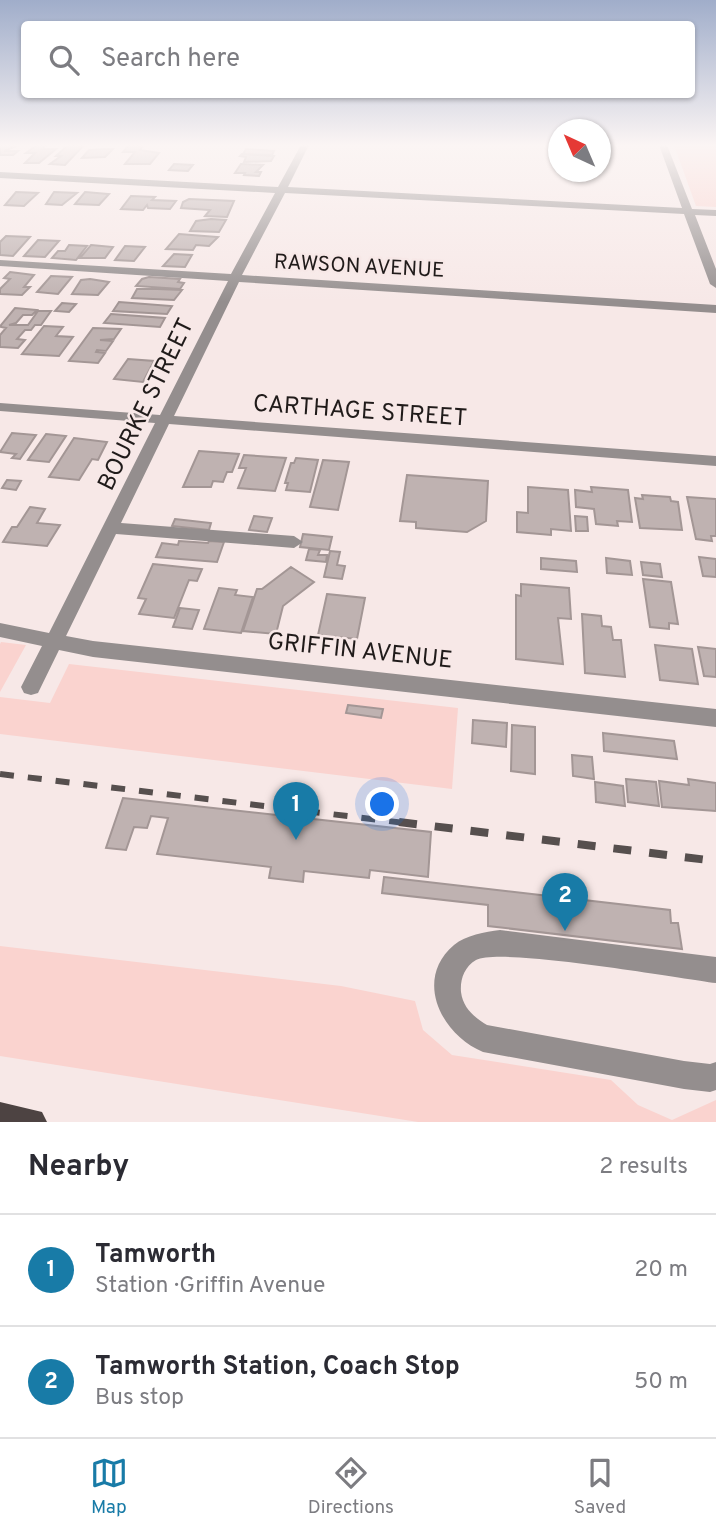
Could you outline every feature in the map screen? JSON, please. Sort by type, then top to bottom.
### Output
[{"type":"main road","points":[[0,1117],[32,1122]]},
{"type":"street","name":"BOURKE STREET","points":[[31,687],[277,197]]},
{"type":"street","points":[[435,197],[716,213]]},
{"type":"street","points":[[682,197],[716,284]]},
{"type":"street","name":"RAWSON AVENUE","points":[[0,263],[716,309]]},
{"type":"street","name":"CARTHAGE STREET","points":[[0,407],[716,461]]},
{"type":"street","points":[[111,528],[294,542]]},
{"type":"street","name":"GRIFFIN AVENUE","points":[[0,630],[93,649],[716,718]]},
{"type":"street","points":[[716,970],[523,945],[486,944],[462,954],[448,978],[447,992],[450,1006],[458,1019],[470,1031],[483,1038],[684,1075],[710,1078],[716,1076]]},
{"type":"shaded area","points":[[693,197],[716,197],[716,207],[696,206]]},
{"type":"shaded area","points":[[0,644],[26,645],[0,692]]},
{"type":"shaded area","points":[[69,664],[458,708],[452,789],[0,734],[0,697],[50,703]]},
{"type":"shaded area","points":[[0,946],[341,986],[415,1001],[423,1030],[452,1055],[611,1080],[638,1105],[672,1120],[716,1100],[716,1122],[418,1122],[0,1056]]},
{"type":"building","points":[[11,197],[33,197],[24,206],[5,205]]},
{"type":"building","points":[[50,197],[72,197],[62,205],[46,204]]},
{"type":"building","points":[[81,197],[106,197],[99,205],[75,204]]},
{"type":"building","points":[[130,197],[176,201],[170,209],[148,208],[147,205],[143,210],[121,209]]},
{"type":"building","points":[[189,199],[234,201],[227,217],[205,216],[210,210],[181,208],[183,202]]},
{"type":"building","points":[[226,220],[219,232],[190,231],[196,221]]},
{"type":"building","points":[[179,234],[218,237],[209,246],[196,245],[193,250],[166,249]]},
{"type":"building","points":[[6,236],[30,237],[13,256],[0,255],[0,242]]},
{"type":"building","points":[[38,240],[59,241],[45,257],[24,256]]},
{"type":"building","points":[[69,245],[87,246],[76,260],[52,258],[58,251],[65,251]]},
{"type":"building","points":[[91,245],[113,247],[105,258],[80,258]]},
{"type":"building","points":[[125,246],[145,247],[134,261],[115,260]]},
{"type":"building","points":[[174,254],[192,255],[185,267],[163,266]]},
{"type":"building","points":[[10,272],[34,275],[24,287],[30,287],[22,295],[0,294],[0,289],[10,279],[4,278]]},
{"type":"building","points":[[51,276],[72,277],[58,294],[37,292]]},
{"type":"building","points":[[142,279],[180,279],[178,282],[184,283],[180,289],[136,286]]},
{"type":"building","points":[[81,280],[109,282],[98,295],[72,294]]},
{"type":"building","points":[[137,289],[182,290],[174,300],[132,298]]},
{"type":"building","points":[[119,302],[172,306],[167,314],[113,311]]},
{"type":"building","points":[[62,303],[76,304],[69,312],[55,311]]},
{"type":"building","points":[[15,308],[37,310],[32,315],[23,315],[16,323],[9,325],[28,325],[38,311],[51,311],[41,325],[25,330],[17,339],[25,340],[18,348],[0,347],[0,335],[6,328],[1,325]]},
{"type":"building","points":[[111,314],[165,318],[160,327],[104,323]]},
{"type":"building","points":[[44,326],[63,327],[56,336],[73,337],[59,356],[22,354]]},
{"type":"building","points":[[93,328],[121,329],[114,339],[100,340],[113,341],[106,351],[97,350],[96,352],[105,353],[98,363],[69,361]]},
{"type":"building","points":[[128,359],[154,361],[143,382],[114,379]]},
{"type":"building","points":[[12,433],[36,435],[20,459],[12,458],[16,454],[0,452]]},
{"type":"building","points":[[46,434],[66,436],[49,462],[28,460]]},
{"type":"building","points":[[74,438],[107,442],[98,460],[92,459],[79,480],[49,477]]},
{"type":"building","points":[[199,451],[239,454],[232,472],[227,472],[223,482],[213,481],[211,487],[183,487]]},
{"type":"building","points":[[244,455],[286,458],[275,491],[238,488],[246,468],[239,468]]},
{"type":"building","points":[[296,458],[318,460],[310,492],[286,490],[288,483],[285,483],[291,463],[294,463]]},
{"type":"building","points":[[323,460],[349,462],[338,510],[310,507]]},
{"type":"building","points":[[407,475],[488,481],[486,521],[467,532],[416,528],[416,522],[400,521]]},
{"type":"building","points":[[7,480],[21,481],[16,490],[2,488]]},
{"type":"building","points":[[528,487],[568,490],[571,531],[551,529],[551,535],[517,532],[517,512],[528,513]]},
{"type":"building","points":[[591,487],[628,490],[632,522],[617,521],[618,526],[596,524],[594,509],[576,507],[575,490],[592,492]]},
{"type":"building","points":[[642,495],[670,497],[671,501],[678,502],[682,530],[640,528],[635,498],[643,499]]},
{"type":"building","points":[[687,497],[716,499],[716,536],[711,536],[712,541],[696,539]]},
{"type":"building","points":[[30,507],[45,509],[37,523],[60,525],[47,546],[3,542],[12,527],[17,527]]},
{"type":"building","points":[[254,516],[272,518],[267,532],[249,530]]},
{"type":"building","points":[[575,516],[587,517],[588,531],[576,531]]},
{"type":"building","points":[[175,519],[211,523],[209,530],[172,526]]},
{"type":"building","points":[[303,534],[332,537],[329,550],[300,547]]},
{"type":"building","points":[[179,541],[224,542],[217,562],[156,557],[162,543],[178,545]]},
{"type":"building","points":[[309,549],[320,550],[318,555],[327,555],[326,562],[306,560]]},
{"type":"building","points":[[330,551],[340,552],[337,565],[345,566],[342,579],[324,577]]},
{"type":"building","points":[[699,557],[716,559],[716,577],[703,576]]},
{"type":"building","points":[[541,558],[576,561],[577,572],[541,569]]},
{"type":"building","points":[[606,558],[630,561],[632,575],[607,573]]},
{"type":"building","points":[[641,562],[660,564],[662,577],[643,575]]},
{"type":"building","points":[[153,564],[202,569],[197,581],[189,580],[174,618],[139,614],[146,599],[138,598]]},
{"type":"building","points":[[291,567],[314,582],[283,606],[276,634],[243,631],[257,589],[262,589]]},
{"type":"building","points":[[643,579],[671,582],[678,624],[669,623],[669,629],[650,627]]},
{"type":"building","points":[[521,584],[569,588],[571,619],[558,618],[563,664],[516,659],[516,595],[521,596]]},
{"type":"building","points":[[219,588],[237,590],[235,595],[253,597],[241,633],[204,629]]},
{"type":"building","points":[[327,594],[365,598],[357,639],[318,635]]},
{"type":"building","points":[[180,608],[199,610],[192,629],[173,627]]},
{"type":"building","points":[[582,614],[601,616],[602,626],[611,627],[613,640],[621,640],[625,677],[585,673]]},
{"type":"building","points":[[655,645],[692,649],[698,684],[660,680]]},
{"type":"building","points":[[698,647],[716,649],[716,677],[704,676]]},
{"type":"building","points":[[348,705],[383,709],[381,718],[346,713]]},
{"type":"building","points":[[473,720],[507,723],[506,747],[472,743]]},
{"type":"building","points":[[512,725],[535,727],[535,774],[511,771]]},
{"type":"building","points":[[603,733],[674,741],[677,759],[604,751]]},
{"type":"building","points":[[572,755],[592,757],[594,779],[573,776]]},
{"type":"building","points":[[626,779],[656,782],[659,806],[628,802]]},
{"type":"building","points":[[688,779],[716,783],[716,811],[662,807],[659,781],[689,785]]},
{"type":"building","points":[[595,782],[623,786],[625,806],[596,802]]},
{"type":"building","points":[[123,798],[431,832],[428,877],[370,870],[369,878],[304,871],[303,882],[269,878],[271,867],[157,854],[168,818],[151,816],[147,828],[134,827],[126,850],[106,848]]},
{"type":"building","points":[[384,877],[670,910],[671,923],[678,923],[682,949],[488,926],[488,905],[382,893]]},
{"type":"railway","points":[[0,774],[413,824]]},
{"type":"railway","points":[[399,822],[716,861]]},
{"type":"place","name":"Tamworth","points":[[296,840]]},
{"type":"place","name":"Tamworth Station, Coach Stop","points":[[565,931]]}]
